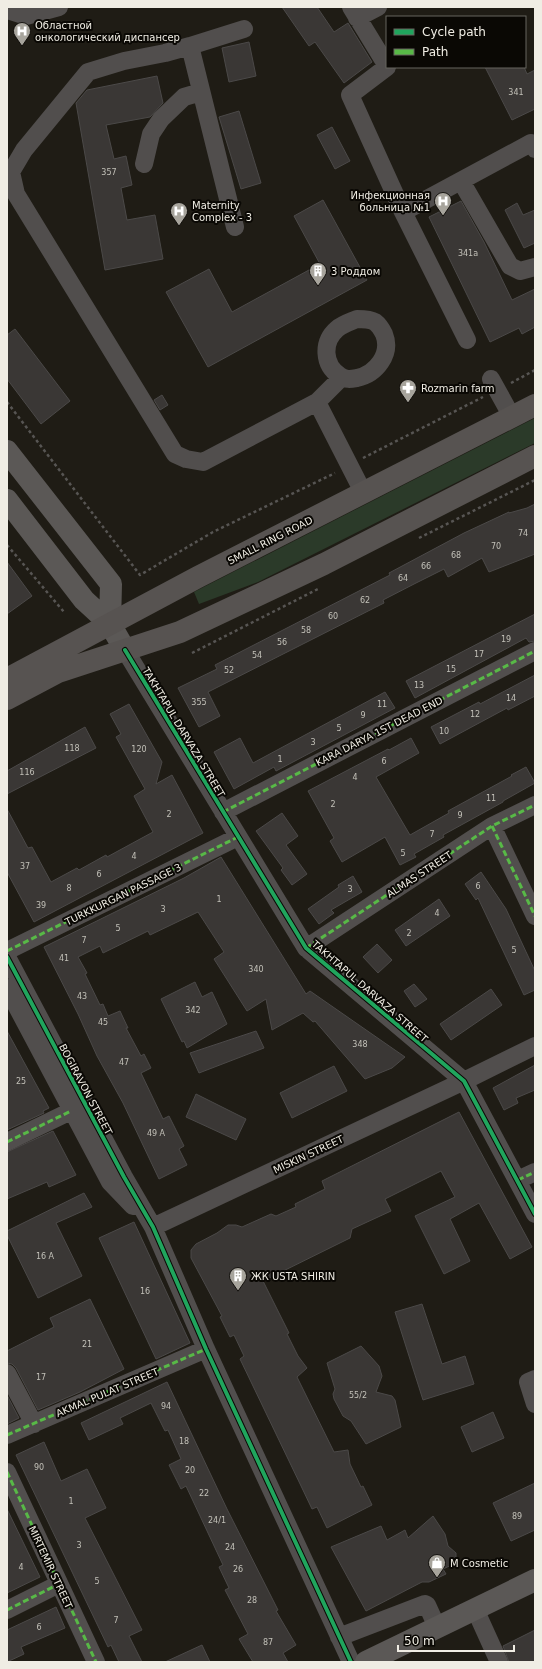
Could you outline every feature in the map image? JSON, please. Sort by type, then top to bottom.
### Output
[{"type":"highway","name":"SMALL RING ROAD","points":[[7,678],[363,492],[535,405]]},
{"type":"highway","points":[[7,699],[58,672],[180,632],[202,622],[324,564],[535,456]]},
{"type":"main road","points":[[7,451],[111,584],[110,624]]},
{"type":"main road","name":"TAKHTAPUL DARVAZA STREET","points":[[7,500],[84,600],[110,624],[126,650]]},
{"type":"main road","points":[[366,1662],[535,1580]]},
{"type":"street","points":[[7,10],[26,16],[59,7]]},
{"type":"street","points":[[378,7],[354,13],[386,65]]},
{"type":"street","points":[[244,29],[165,53],[124,60],[88,72],[24,150],[11,172],[16,194],[175,454],[186,459],[203,462],[318,402],[342,378]]},
{"type":"street","points":[[190,46],[235,227]]},
{"type":"street","points":[[386,68],[350,96],[403,212],[467,340]]},
{"type":"street","points":[[144,164],[151,134],[161,119],[184,98],[201,92]]},
{"type":"street","points":[[403,212],[531,143],[535,149]]},
{"type":"street","points":[[461,181],[510,266],[520,271],[530,270],[535,267]]},
{"type":"street","points":[[494,384],[512,417]]},
{"type":"street","points":[[318,402],[363,492]]},
{"type":"street","name":"TAKHTAPUL DARVAZA STREET","points":[[126,650],[306,948],[464,1082],[535,1214]]},
{"type":"street","name":"KАRA DARYA 1ST DEAD END","points":[[223,812],[535,651]]},
{"type":"street","name":"ALMAS STREET","points":[[306,948],[492,826],[535,805]]},
{"type":"street","points":[[492,826],[535,916]]},
{"type":"street","name":"TURKKURGAN PASSAGE 3","points":[[7,951],[238,837]]},
{"type":"street","name":"BOGIRAVON STREET","points":[[7,957],[124,1177],[153,1227]]},
{"type":"street","points":[[7,988],[110,1182],[153,1227],[206,1349],[351,1662]]},
{"type":"street","points":[[464,1082],[535,1046]]},
{"type":"street","name":"MISKIN STREET","points":[[153,1227],[464,1082]]},
{"type":"street","points":[[7,1142],[71,1111]]},
{"type":"street","points":[[518,1180],[535,1172]]},
{"type":"street","name":"AKMAL PULAT STREET","points":[[7,1435],[206,1349]]},
{"type":"street","points":[[7,1373],[34,1424]]},
{"type":"street","points":[[535,1379],[528,1382],[535,1404]]},
{"type":"street","name":"MIRTEMIR STREET","points":[[7,1472],[96,1662]]},
{"type":"street","points":[[7,1610],[59,1584]]},
{"type":"street","points":[[339,1637],[425,1604],[427,1605],[437,1627]]},
{"type":"street","points":[[475,1609],[498,1662]]},
{"type":"path","points":[[7,402],[140,575],[213,532],[350,465],[494,384],[535,370]]},
{"type":"path","points":[[7,545],[64,612]]},
{"type":"green space","points":[[535,418],[535,443],[258,582],[199,604],[194,592]]},
{"type":"building","points":[[282,7],[317,7],[334,32],[348,23],[372,62],[344,83],[315,42],[309,46]]},
{"type":"building","points":[[249,42],[256,76],[229,82],[222,48]]},
{"type":"building","points":[[486,68],[524,68],[527,74],[535,70],[535,109],[512,120]]},
{"type":"building","points":[[157,76],[163,103],[150,117],[106,125],[114,159],[126,156],[132,185],[121,188],[127,220],[155,215],[163,259],[105,270],[76,103],[87,90]]},
{"type":"building","points":[[239,111],[261,183],[241,189],[219,117]]},
{"type":"building","points":[[332,127],[350,161],[335,169],[317,135]]},
{"type":"building","name":"3 Роддом","points":[[323,200],[367,280],[208,367],[166,292],[209,269],[232,312],[320,264],[294,216]]},
{"type":"building","points":[[461,201],[484,242],[512,300],[535,289],[535,327],[522,334],[519,328],[490,342],[429,217]]},
{"type":"building","points":[[517,203],[523,215],[535,210],[535,243],[524,248],[505,210]]},
{"type":"building","points":[[15,329],[70,401],[41,424],[7,379],[7,335]]},
{"type":"building","points":[[162,395],[168,405],[160,410],[154,400]]},
{"type":"building","points":[[535,504],[535,554],[489,572],[482,558],[448,577],[444,569],[416,583],[383,600],[384,603],[208,692],[220,716],[199,727],[178,688],[217,669],[215,665],[390,575],[389,573],[464,533],[509,512],[527,508]]},
{"type":"building","points":[[7,562],[32,596],[7,614]]},
{"type":"building","points":[[535,614],[535,641],[529,642],[526,638],[415,698],[406,681]]},
{"type":"building","points":[[535,675],[535,696],[508,710],[507,708],[440,744],[431,727],[479,702],[480,704]]},
{"type":"building","points":[[385,692],[395,708],[276,771],[274,767],[234,789],[214,752],[240,738],[253,763]]},
{"type":"building","points":[[129,704],[162,762],[156,784],[172,775],[203,833],[34,922],[7,872],[7,809],[28,848],[32,847],[51,882],[77,868],[79,870],[106,855],[107,857],[153,832],[134,796],[145,789],[116,737],[121,734],[110,714]]},
{"type":"building","points":[[85,727],[96,748],[7,794],[7,771]]},
{"type":"building","points":[[411,738],[419,753],[376,777],[410,835],[449,813],[448,811],[526,767],[535,783],[443,835],[444,837],[414,854],[416,857],[400,865],[385,837],[342,862],[330,841],[334,838],[308,791]]},
{"type":"building","points":[[282,813],[298,836],[286,845],[307,874],[292,885],[281,870],[283,868],[256,831]]},
{"type":"building","points":[[221,857],[306,994],[310,991],[405,1057],[392,1068],[365,1079],[315,1021],[313,1022],[303,1013],[272,1030],[266,999],[247,1011],[214,959],[224,952],[198,912],[150,935],[148,931],[103,953],[100,946],[78,957],[87,973],[85,974],[100,1005],[103,1004],[108,1016],[120,1011],[128,1028],[126,1028],[141,1056],[144,1054],[151,1068],[141,1073],[163,1119],[169,1116],[184,1146],[179,1149],[187,1165],[159,1179],[123,1103],[97,1056],[78,1014],[44,947],[184,878]]},
{"type":"building","points":[[481,872],[506,909],[535,971],[535,990],[524,995],[478,898],[476,900],[465,884]]},
{"type":"building","points":[[353,876],[362,892],[331,910],[334,913],[319,924],[308,909],[339,887],[338,885]]},
{"type":"building","points":[[439,899],[450,916],[406,946],[395,930]]},
{"type":"building","points":[[377,944],[392,960],[378,973],[363,957]]},
{"type":"building","points":[[195,982],[202,997],[212,992],[227,1024],[187,1048],[184,1041],[182,1042],[161,999]]},
{"type":"building","points":[[414,984],[427,999],[415,1007],[404,991]]},
{"type":"building","points":[[491,989],[502,1005],[451,1040],[440,1024]]},
{"type":"building","points":[[7,1031],[49,1108],[43,1111],[44,1113],[7,1130]]},
{"type":"building","points":[[256,1031],[264,1048],[199,1073],[190,1053]]},
{"type":"building","points":[[535,1065],[535,1090],[516,1098],[518,1103],[504,1110],[493,1088]]},
{"type":"building","points":[[334,1066],[347,1091],[292,1118],[280,1093]]},
{"type":"building","points":[[196,1094],[246,1119],[236,1140],[186,1117]]},
{"type":"building","points":[[459,1112],[532,1247],[510,1259],[479,1203],[450,1219],[470,1261],[444,1274],[415,1216],[455,1197],[441,1171],[385,1199],[391,1211],[352,1229],[350,1238],[263,1281],[289,1333],[287,1334],[298,1356],[307,1368],[297,1377],[334,1452],[348,1450],[350,1464],[372,1505],[327,1528],[317,1507],[312,1509],[240,1359],[244,1356],[234,1335],[230,1337],[220,1317],[222,1316],[191,1258],[191,1250],[196,1244],[217,1233],[228,1225],[242,1227],[271,1214],[276,1216],[296,1207],[295,1204],[325,1189],[322,1181]]},
{"type":"building","points":[[53,1131],[76,1175],[49,1187],[47,1182],[7,1199],[7,1152]]},
{"type":"building","points":[[84,1193],[92,1207],[56,1223],[82,1276],[38,1298],[7,1235],[7,1231]]},
{"type":"building","points":[[134,1222],[190,1343],[156,1359],[99,1238]]},
{"type":"building","points":[[90,1299],[124,1369],[80,1392],[38,1410],[16,1368],[12,1364],[7,1363],[7,1351],[54,1327],[50,1318]]},
{"type":"building","points":[[422,1304],[442,1364],[465,1356],[474,1384],[423,1400],[395,1312]]},
{"type":"building","points":[[361,1346],[379,1366],[382,1376],[376,1392],[392,1396],[395,1400],[401,1427],[366,1444],[351,1421],[343,1416],[334,1399],[333,1394],[335,1389],[327,1363]]},
{"type":"building","points":[[167,1382],[227,1509],[278,1610],[276,1611],[296,1645],[283,1653],[288,1662],[253,1662],[239,1639],[248,1634],[225,1590],[229,1588],[219,1567],[223,1565],[186,1486],[181,1489],[169,1465],[181,1459],[168,1430],[165,1431],[151,1403],[120,1418],[123,1424],[89,1440],[81,1423]]},
{"type":"building","points":[[7,1395],[19,1418],[7,1424]]},
{"type":"building","points":[[493,1412],[504,1438],[472,1452],[461,1427]]},
{"type":"building","points":[[44,1442],[61,1481],[87,1469],[106,1508],[85,1518],[142,1630],[129,1636],[142,1662],[119,1662],[111,1645],[108,1647],[16,1455]]},
{"type":"building","points":[[535,1483],[535,1530],[511,1541],[493,1503]]},
{"type":"building","points":[[7,1509],[40,1577],[7,1593]]},
{"type":"building","points":[[433,1516],[445,1534],[448,1546],[456,1553],[456,1563],[443,1569],[446,1574],[429,1582],[422,1582],[366,1611],[331,1547],[381,1526],[387,1540],[405,1530],[408,1538]]},
{"type":"building","points":[[56,1607],[65,1628],[21,1647],[24,1654],[7,1662],[7,1630]]},
{"type":"building","points":[[535,1630],[535,1662],[509,1662],[503,1646]]},
{"type":"building","points":[[202,1645],[210,1662],[165,1662]]},
{"type":"marked path","points":[[223,812],[535,651]]},
{"type":"marked path","points":[[306,948],[492,826],[535,805]]},
{"type":"marked path","points":[[492,826],[535,916]]},
{"type":"marked path","points":[[7,951],[238,837]]},
{"type":"marked path","points":[[7,1142],[71,1111]]},
{"type":"marked path","points":[[518,1180],[535,1172]]},
{"type":"marked path","points":[[7,1435],[206,1349]]},
{"type":"marked path","points":[[7,1472],[96,1662]]},
{"type":"marked path","points":[[7,1610],[59,1584]]},
{"type":"cycle path","points":[[125,650],[306,948],[464,1081],[535,1214]]},
{"type":"cycle path","points":[[7,957],[124,1177],[153,1227],[206,1349],[351,1662]]},
{"type":"place","name":"Областной онкологический диспансер","points":[[22,46]]},
{"type":"place","name":"Инфекционная больница №1","points":[[443,216]]},
{"type":"place","name":"Maternity Complex - 3","points":[[179,226]]},
{"type":"place","name":"3 Роддом","points":[[318,286]]},
{"type":"place","name":"Rozmarin farm","points":[[408,403]]},
{"type":"place","name":"ЖК USTA SHIRIN","points":[[238,1291]]},
{"type":"place","name":"M Cosmetic","points":[[437,1578]]}]
